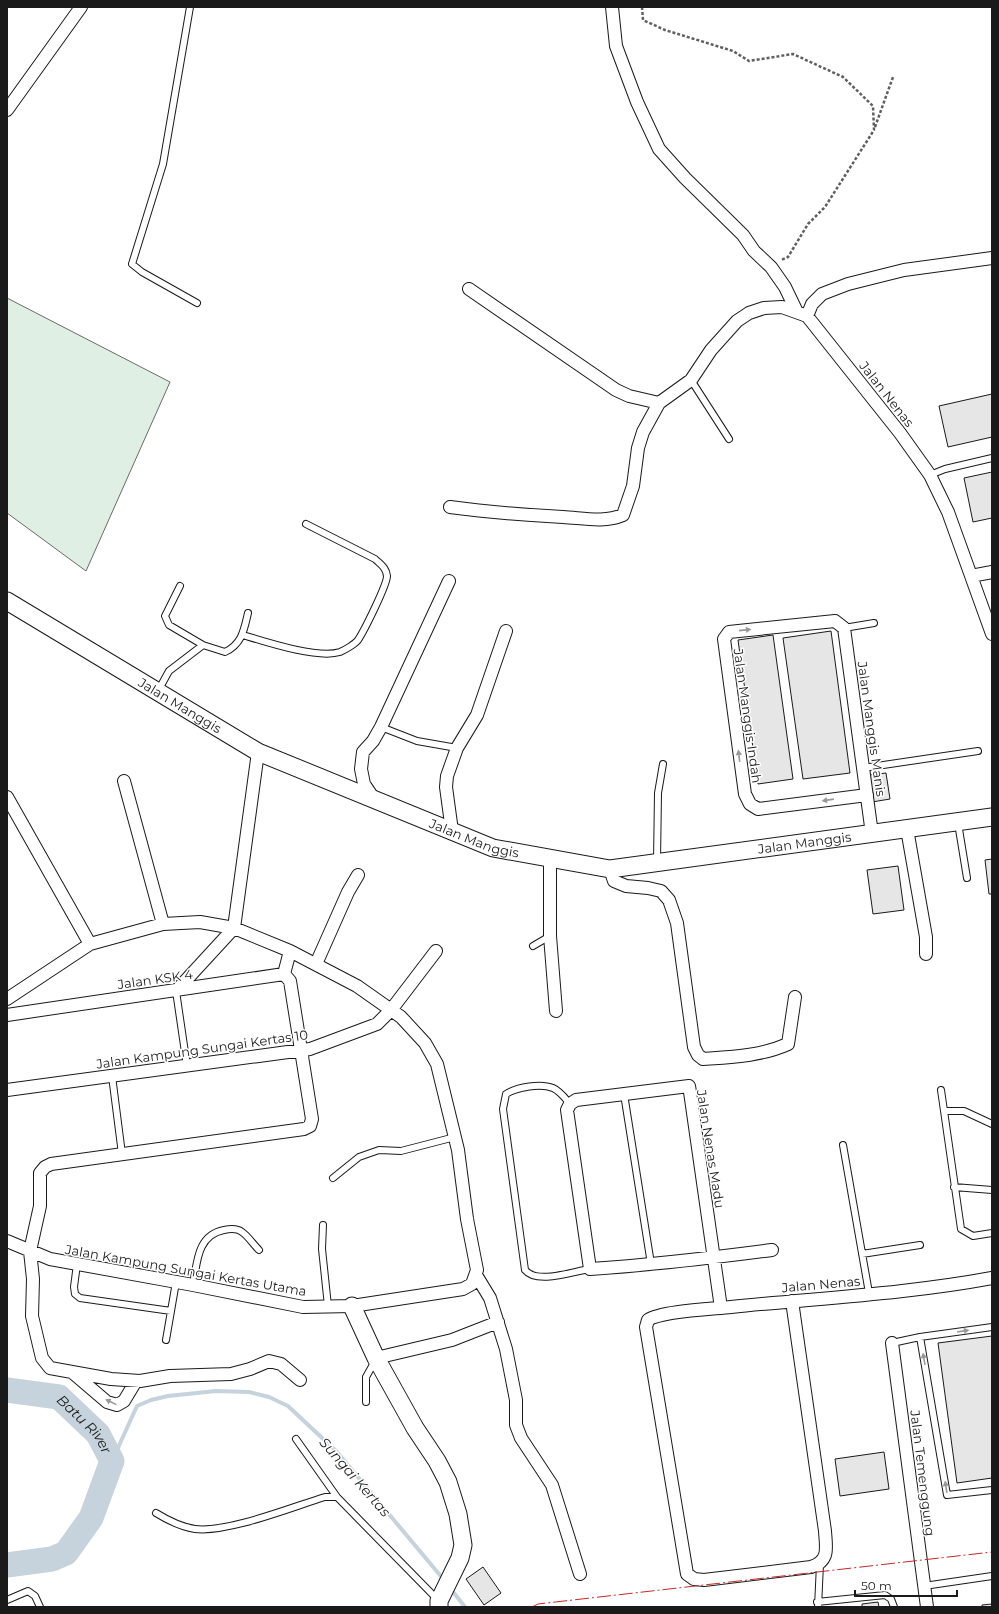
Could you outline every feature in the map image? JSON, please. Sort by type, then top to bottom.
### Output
[{"type":"street","points":[[7,110],[81,7]]},
{"type":"street","name":"Jalan Nenas","points":[[612,7],[616,46],[637,102],[659,149],[685,178],[743,235],[754,251],[766,262],[785,287],[802,314],[900,433],[930,475],[948,512],[992,634]]},
{"type":"street","points":[[450,507],[507,514],[592,520],[613,519],[623,515],[633,486],[638,448],[643,432],[659,403],[690,380],[716,344],[737,321],[749,313],[764,308],[782,307],[802,314],[822,294],[848,284],[904,270],[992,258]]},
{"type":"street","points":[[469,289],[616,390],[630,396],[659,403]]},
{"type":"street","points":[[971,576],[992,572]]},
{"type":"street","points":[[374,799],[364,784],[361,769],[363,752],[373,741],[381,727],[449,581]]},
{"type":"street","name":"Jalan Manggis","points":[[7,601],[258,752],[493,848],[610,869],[992,817]]},
{"type":"street","name":"Jalan Manggis Indah","points":[[844,628],[836,621],[729,632],[725,634],[724,639],[740,770],[745,794],[750,804],[758,810],[867,795]]},
{"type":"street","name":"Jalan Manggis Manis","points":[[844,628],[872,834]]},
{"type":"street","points":[[452,831],[446,787],[448,776],[457,748],[477,715],[506,631]]},
{"type":"street","points":[[176,991],[234,928],[258,752]]},
{"type":"street","points":[[124,781],[163,924]]},
{"type":"street","points":[[7,797],[90,944]]},
{"type":"street","points":[[907,829],[926,937],[926,954]]},
{"type":"street","points":[[550,858],[550,936],[556,1010]]},
{"type":"street","points":[[610,869],[614,881],[626,886],[648,888],[660,891],[669,900],[677,923],[694,1047],[698,1055],[703,1059],[753,1055],[774,1050],[788,1044],[795,997]]},
{"type":"street","points":[[316,964],[348,892],[358,875]]},
{"type":"street","points":[[7,999],[90,944],[163,924],[200,922],[234,928],[290,951],[357,986],[400,1017],[425,1043],[437,1064],[455,1137],[467,1219],[477,1270],[476,1275],[490,1298],[498,1322],[516,1400],[516,1425],[521,1438],[552,1485],[580,1574]]},
{"type":"street","points":[[290,951],[284,974],[290,981],[312,1119],[310,1126],[304,1129],[51,1164],[45,1167],[40,1173],[40,1206],[30,1251],[33,1279],[32,1316],[42,1358],[50,1368],[111,1379],[136,1381],[170,1376],[231,1374],[250,1370],[268,1361],[281,1364],[300,1380]]},
{"type":"street","name":"Jalan Kampung Sungai Kertas 10","points":[[7,1090],[310,1049],[377,1024],[391,1010],[436,951]]},
{"type":"street","name":"Jalan KSK 4","points":[[7,1015],[284,974]]},
{"type":"street","name":"Jalan Nenas Madu","points":[[570,1104],[576,1100],[689,1086],[721,1308]]},
{"type":"street","points":[[570,1104],[567,1110],[590,1268],[651,1264],[772,1250]]},
{"type":"street","name":"Jalan Kampung Sungai Kertas Utama","points":[[7,1241],[50,1259],[193,1285],[303,1308],[352,1306],[463,1289],[472,1284],[476,1275]]},
{"type":"street","name":"Jalan Nenas","points":[[820,1564],[811,1567],[704,1580],[694,1579],[686,1574],[646,1327],[648,1320],[652,1317],[721,1308],[954,1285],[992,1278]]},
{"type":"street","points":[[792,1301],[825,1531],[825,1554],[820,1564]]},
{"type":"street","points":[[352,1306],[376,1358],[448,1482],[458,1514],[463,1545],[460,1558],[440,1600]]},
{"type":"street","points":[[376,1358],[452,1340],[498,1322]]},
{"type":"street","name":"Jalan Temenggung","points":[[892,1343],[926,1607]]},
{"type":"street","points":[[71,1372],[108,1402],[117,1406],[124,1401],[136,1381]]},
{"type":"lane","points":[[190,7],[163,164],[132,264],[142,272],[197,303]]},
{"type":"lane","points":[[690,380],[729,439]]},
{"type":"lane","points":[[930,475],[945,469],[992,458]]},
{"type":"lane","points":[[243,635],[288,648],[329,653],[340,652],[357,642],[371,616],[387,576],[384,566],[374,559],[306,524]]},
{"type":"lane","points":[[180,586],[165,616],[166,620],[169,625],[203,645],[225,652],[234,646],[243,635],[248,613]]},
{"type":"lane","points":[[844,628],[874,623]]},
{"type":"lane","points":[[158,691],[169,671],[203,645]]},
{"type":"lane","points":[[381,727],[417,742],[457,748]]},
{"type":"lane","points":[[863,768],[978,751]]},
{"type":"lane","points":[[657,862],[658,793],[663,764]]},
{"type":"lane","points":[[958,822],[967,878]]},
{"type":"lane","points":[[533,946],[550,936]]},
{"type":"lane","points":[[176,991],[188,1066]]},
{"type":"lane","points":[[112,1076],[122,1154]]},
{"type":"lane","points":[[570,1104],[560,1092],[553,1088],[543,1086],[512,1090],[506,1094],[503,1109],[525,1270],[528,1275],[539,1277],[557,1276],[590,1268]]},
{"type":"lane","points":[[941,1090],[961,1229],[973,1236],[992,1233]]},
{"type":"lane","points":[[624,1094],[651,1264]]},
{"type":"lane","points":[[944,1110],[964,1112],[992,1124]]},
{"type":"lane","points":[[333,1178],[359,1157],[379,1150],[401,1151],[455,1137]]},
{"type":"lane","points":[[843,1145],[869,1294]]},
{"type":"lane","points":[[954,1187],[992,1190]]},
{"type":"lane","points":[[323,1224],[322,1249],[328,1306]]},
{"type":"lane","points":[[193,1285],[200,1248],[205,1240],[217,1231],[230,1228],[241,1231],[259,1250]]},
{"type":"lane","points":[[862,1254],[920,1244]]},
{"type":"lane","points":[[77,1264],[74,1287],[75,1294],[80,1298],[171,1311]]},
{"type":"lane","points":[[166,1340],[176,1282]]},
{"type":"lane","points":[[892,1343],[920,1337],[992,1327]]},
{"type":"lane","points":[[920,1337],[947,1495],[992,1490]]},
{"type":"lane","points":[[366,1402],[366,1377],[376,1358]]},
{"type":"lane","points":[[296,1439],[337,1497],[440,1600]]},
{"type":"lane","points":[[156,1513],[175,1524],[196,1529],[225,1528],[325,1497],[337,1497]]},
{"type":"lane","points":[[820,1564],[817,1604],[884,1595],[891,1599],[894,1607]]},
{"type":"lane","points":[[924,1586],[992,1576]]},
{"type":"lane","points":[[7,1600],[28,1591],[35,1596],[40,1607]]},
{"type":"path","points":[[642,7],[643,20],[666,30],[733,52],[749,61],[793,54],[843,77],[873,106],[874,130]]},
{"type":"path","points":[[766,262],[769,260],[780,261],[788,257],[808,224],[825,207],[874,130],[893,77]]},
{"type":"green space","points":[[7,298],[170,382],[86,571],[7,513]]},
{"type":"building","points":[[992,394],[992,437],[948,447],[939,406]]},
{"type":"building","points":[[992,472],[992,518],[973,522],[964,478]]},
{"type":"building","points":[[831,631],[850,773],[803,779],[783,638]]},
{"type":"building","points":[[773,635],[793,779],[758,784],[738,640]]},
{"type":"building","points":[[886,773],[890,799],[872,802],[869,775]]},
{"type":"building","points":[[992,859],[992,894],[989,894],[985,860]]},
{"type":"building","points":[[898,866],[904,910],[873,914],[867,870]]},
{"type":"building","points":[[992,1336],[992,1478],[957,1483],[938,1343]]},
{"type":"building","points":[[884,1452],[889,1489],[840,1496],[835,1459]]},
{"type":"building","points":[[483,1567],[501,1593],[484,1605],[466,1579]]},
{"type":"building","points":[[878,1602],[879,1607],[862,1607],[862,1604]]},
{"type":"building","points":[[992,1604],[992,1607],[982,1607],[982,1605]]},
{"type":"waterway","name":"Batu River","points":[[7,1390],[59,1397],[98,1434],[112,1461],[91,1518],[66,1553],[52,1559],[7,1565]]},
{"type":"waterway","name":"Sungai Kertas","points":[[112,1461],[137,1406],[151,1400],[168,1396],[216,1391],[249,1392],[269,1397],[288,1406],[337,1452],[444,1580]]},
{"type":"waterway","name":"Sungai Kertas","points":[[450,1588],[465,1607]]},
{"type":"power","points":[[532,1607],[538,1604],[992,1552]]}]
